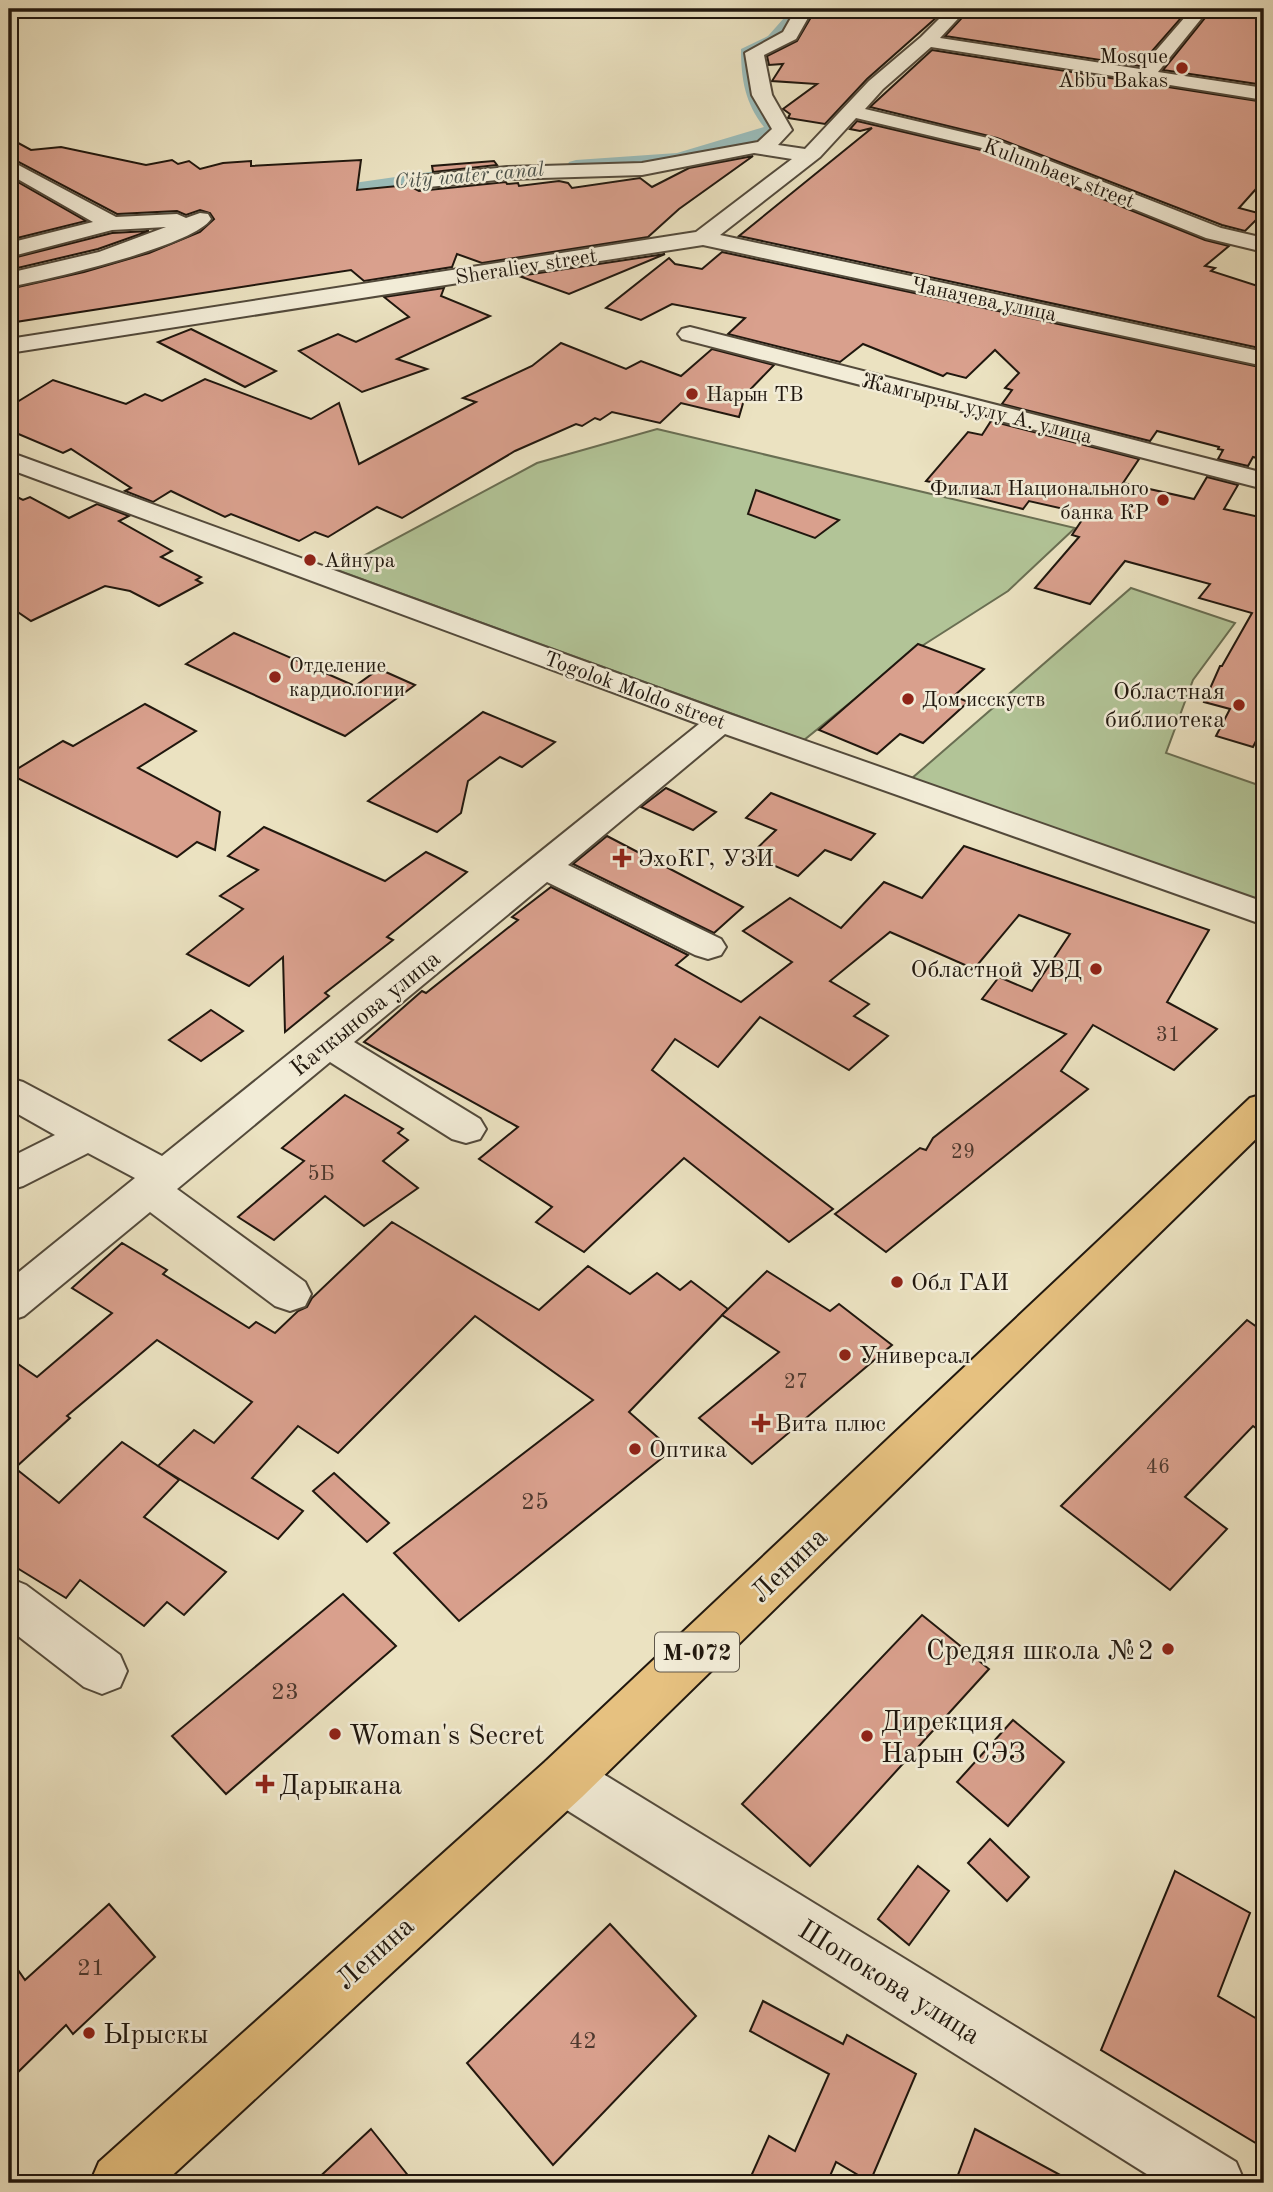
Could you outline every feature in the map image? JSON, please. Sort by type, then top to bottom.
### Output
[{"type":"main road","name":"Ленина","points":[[120,2183],[564,1779],[1264,1108]]},
{"type":"street","points":[[763,148],[782,130],[762,95],[754,53],[790,35],[804,9]]},
{"type":"street","name":"Sheraliev street","points":[[9,346],[703,238],[809,156],[850,111],[958,9]]},
{"type":"street","points":[[1146,74],[1201,9]]},
{"type":"street","points":[[927,41],[1264,94]]},
{"type":"street","name":"Kulumbaev street","points":[[850,111],[989,144],[1214,233],[1264,245]]},
{"type":"street","points":[[419,182],[507,173],[642,169],[754,147],[809,156]]},
{"type":"street","points":[[9,166],[113,223]]},
{"type":"street","points":[[9,250],[113,223],[200,219],[155,242],[57,271],[9,280]]},
{"type":"street","name":"Чаначева улица","points":[[703,238],[1264,359]]},
{"type":"street","name":"Жамгырчы уулу А. улица","points":[[690,334],[1264,481]]},
{"type":"street","name":"Togolok Moldo street","points":[[9,460],[721,722],[1264,914]]},
{"type":"street","name":"Качкынова улица","points":[[9,1304],[721,722]]},
{"type":"street","points":[[545,867],[708,947]]},
{"type":"street","points":[[328,1043],[466,1129]]},
{"type":"street","points":[[9,1092],[89,1135],[157,1183],[290,1294]]},
{"type":"street","points":[[9,1175],[89,1135]]},
{"type":"street","points":[[9,1600],[102,1671]]},
{"type":"street","name":"Шопокова улица","points":[[564,1779],[1215,2183]]},
{"type":"green space","points":[[657,429],[1075,528],[1008,591],[914,651],[804,740],[337,570],[537,463]]},
{"type":"green space","points":[[1131,588],[1235,623],[1193,680],[1166,753],[1264,787],[1264,904],[911,779]]},
{"type":"building","points":[[836,9],[946,9],[867,79],[825,124],[788,118],[790,114],[783,109],[817,84],[772,81],[783,64],[769,65],[767,56],[797,41],[814,12],[831,13]]},
{"type":"building","points":[[970,9],[1189,9],[1139,66],[945,36]]},
{"type":"building","points":[[1212,9],[1264,15],[1264,85],[1163,70]]},
{"type":"building","points":[[932,50],[1264,102],[1264,180],[1239,208],[1262,214],[1245,231],[1222,225],[997,138],[870,107]]},
{"type":"building","points":[[857,121],[981,150],[1205,240],[1229,246],[1205,266],[1215,268],[1211,271],[1264,288],[1264,349],[739,236],[872,128],[860,131],[850,129]]},
{"type":"building","points":[[9,138],[31,150],[61,147],[146,165],[172,160],[178,164],[189,161],[200,169],[223,163],[251,161],[251,166],[361,160],[357,190],[408,185],[419,191],[506,182],[518,183],[519,186],[559,181],[568,183],[572,188],[640,178],[652,187],[689,168],[753,156],[679,209],[648,237],[482,263],[457,254],[452,267],[364,281],[351,270],[9,323],[9,289],[84,272],[149,253],[200,232],[214,219],[210,213],[200,210],[186,215],[177,211],[117,214],[9,157]]},
{"type":"building","points":[[494,161],[497,165],[433,172],[432,166]]},
{"type":"building","points":[[9,177],[86,221],[9,240]]},
{"type":"building","points":[[149,231],[98,249],[9,270],[9,259],[112,233]]},
{"type":"building","points":[[722,252],[1264,368],[1264,460],[1253,457],[1248,466],[1218,459],[1223,450],[1218,449],[1219,447],[1157,431],[1150,441],[1002,404],[1012,390],[1005,388],[1019,373],[995,350],[966,378],[947,373],[943,376],[863,344],[840,362],[728,334],[745,318],[672,304],[641,320],[606,308],[669,258],[675,264],[702,269]]},
{"type":"building","points":[[665,254],[569,294],[519,276]]},
{"type":"building","points":[[444,288],[441,296],[490,316],[397,359],[427,369],[362,392],[299,351],[338,334],[356,342],[409,317],[384,297]]},
{"type":"building","points":[[191,329],[276,371],[245,387],[158,342]]},
{"type":"building","points":[[561,343],[626,369],[641,361],[681,376],[712,349],[774,365],[741,399],[744,400],[739,417],[681,403],[660,423],[612,412],[600,420],[595,418],[582,426],[576,424],[515,451],[402,518],[377,507],[328,537],[315,532],[299,541],[231,514],[225,517],[171,491],[153,502],[125,491],[131,488],[71,449],[63,453],[9,430],[9,407],[53,380],[126,404],[145,394],[162,401],[205,379],[311,419],[339,403],[359,464],[476,402],[463,398],[532,366]]},
{"type":"building","points":[[991,421],[1139,459],[1123,483],[1194,499],[1207,477],[1238,485],[1224,509],[1264,518],[1264,725],[1253,747],[1216,736],[1230,709],[1204,702],[1220,666],[1252,613],[1199,598],[1210,584],[1125,561],[1090,604],[1035,588],[1079,537],[1072,535],[1086,514],[1029,501],[1023,509],[933,487],[936,483],[926,481],[968,432],[982,435]]},
{"type":"building","points":[[756,490],[839,520],[815,538],[748,514]]},
{"type":"building","points":[[9,493],[23,500],[30,497],[69,518],[97,504],[129,516],[119,521],[172,551],[161,557],[201,577],[196,580],[202,583],[159,606],[130,591],[105,586],[31,621],[9,606]]},
{"type":"building","name":"Отделение кардиологии","points":[[234,633],[355,686],[379,669],[415,685],[345,736],[186,664]]},
{"type":"building","name":"Дом исскуств","points":[[918,644],[984,669],[954,696],[968,702],[923,743],[900,734],[877,754],[819,730]]},
{"type":"building","points":[[145,704],[196,731],[138,768],[220,812],[215,850],[197,842],[177,857],[9,774],[63,741],[73,746]]},
{"type":"building","points":[[483,712],[555,742],[522,767],[500,757],[468,781],[461,813],[437,832],[368,801]]},
{"type":"building","points":[[666,788],[716,812],[693,830],[641,807]]},
{"type":"building","points":[[771,793],[875,834],[851,860],[825,850],[798,876],[750,855],[776,830],[746,818]]},
{"type":"building","points":[[264,827],[385,881],[426,852],[467,872],[387,937],[393,940],[325,993],[329,996],[285,1032],[283,957],[249,986],[187,954],[243,909],[220,896],[258,870],[228,856]]},
{"type":"building","points":[[607,836],[743,907],[714,933],[573,864]]},
{"type":"building","points":[[964,846],[1209,930],[1167,1002],[1217,1029],[1174,1070],[1093,1025],[1061,1071],[1088,1089],[886,1252],[835,1214],[920,1148],[926,1150],[933,1138],[1066,1034],[982,999],[999,977],[1032,991],[1070,934],[1019,915],[974,969],[890,932],[830,981],[869,1004],[854,1016],[888,1036],[849,1070],[760,1017],[718,1067],[675,1039],[652,1070],[833,1209],[789,1242],[684,1158],[584,1252],[536,1222],[552,1207],[479,1159],[518,1127],[364,1042],[422,991],[426,993],[518,920],[512,917],[551,887],[688,955],[676,965],[741,1002],[792,962],[743,931],[790,898],[841,928],[884,882],[922,898]]},
{"type":"building","points":[[211,1010],[243,1031],[201,1061],[169,1040]]},
{"type":"building","points":[[345,1095],[403,1129],[398,1133],[408,1140],[383,1161],[418,1188],[364,1226],[325,1196],[274,1240],[238,1217],[304,1161],[282,1148]]},
{"type":"building","points":[[392,1222],[539,1310],[588,1266],[630,1294],[657,1273],[680,1290],[691,1281],[728,1309],[629,1412],[672,1450],[459,1621],[394,1553],[593,1400],[475,1316],[338,1453],[298,1426],[252,1478],[303,1511],[278,1539],[158,1466],[179,1480],[144,1517],[226,1572],[184,1615],[167,1602],[144,1626],[80,1580],[66,1598],[9,1563],[9,1358],[37,1377],[112,1313],[72,1288],[122,1243],[167,1270],[163,1274],[249,1328],[256,1322],[275,1333],[298,1311],[307,1307],[312,1298]],"holes":[[[157,1340],[252,1402],[214,1443],[194,1430],[158,1466],[122,1442],[59,1503],[15,1468],[70,1418],[67,1416]]]},
{"type":"building","points":[[767,1271],[830,1311],[839,1304],[892,1345],[752,1464],[699,1418],[779,1352],[722,1315]]},
{"type":"building","points":[[1247,1320],[1264,1332],[1264,1434],[1253,1426],[1185,1497],[1227,1529],[1170,1590],[1061,1506]]},
{"type":"building","points":[[334,1473],[389,1523],[367,1542],[313,1491]]},
{"type":"building","points":[[343,1594],[396,1646],[226,1794],[172,1736]]},
{"type":"building","name":"Дирекция Нарын СЭЗ","points":[[922,1615],[989,1669],[810,1866],[742,1804]]},
{"type":"building","points":[[1013,1720],[1064,1762],[1008,1826],[957,1782]]},
{"type":"building","points":[[990,1839],[1029,1877],[1007,1901],[968,1863]]},
{"type":"building","points":[[918,1866],[949,1891],[909,1945],[878,1919]]},
{"type":"building","points":[[1175,1871],[1250,1913],[1218,1996],[1264,2023],[1264,2148],[1101,2050]]},
{"type":"building","points":[[109,1904],[155,1957],[73,2034],[66,2025],[9,2081],[9,1957],[25,1980]]},
{"type":"building","points":[[610,1924],[696,2016],[553,2165],[467,2063]]},
{"type":"building","points":[[763,2001],[843,2044],[847,2035],[916,2074],[870,2182],[836,2162],[827,2183],[748,2183],[769,2136],[795,2151],[829,2074],[750,2031]]},
{"type":"building","points":[[371,2129],[414,2183],[313,2183]]},
{"type":"building","points":[[975,2129],[1075,2183],[955,2183]]},
{"type":"waterway","name":"City water canal","points":[[576,166],[679,158],[775,129],[761,111],[753,92],[749,49],[774,39],[800,9]]},
{"type":"waterway","name":"City water canal","points":[[312,195],[458,174]]},
{"type":"waterway","name":"City water canal","points":[[9,244],[129,218],[215,204]]},
{"type":"place","name":"Mosque Abbu Bakas","points":[[1182,68]]},
{"type":"place","name":"Нарын ТВ","points":[[692,394]]},
{"type":"place","name":"Филиал Национального банка КР","points":[[1163,500]]},
{"type":"place","name":"Айнура","points":[[310,560]]},
{"type":"place","name":"Отделение кардиологии","points":[[275,677]]},
{"type":"place","name":"Дом исскуств","points":[[908,699]]},
{"type":"place","name":"Областная библиотека","points":[[1239,705]]},
{"type":"place","name":"ЭхоКГ, УЗИ","points":[[622,858]]},
{"type":"place","name":"Областной УВД","points":[[1096,969]]},
{"type":"place","name":"Обл ГАИ","points":[[897,1282]]},
{"type":"place","name":"Универсал","points":[[845,1355]]},
{"type":"place","name":"Вита плюс","points":[[761,1423]]},
{"type":"place","name":"Оптика","points":[[635,1449]]},
{"type":"place","name":"Средяя школа №2","points":[[1168,1649]]},
{"type":"place","name":"Woman's Secret","points":[[335,1734]]},
{"type":"place","name":"Дирекция Нарын СЭЗ","points":[[867,1736]]},
{"type":"place","name":"Дарыкана","points":[[265,1784]]},
{"type":"place","name":"Ырыскы","points":[[89,2033]]}]
